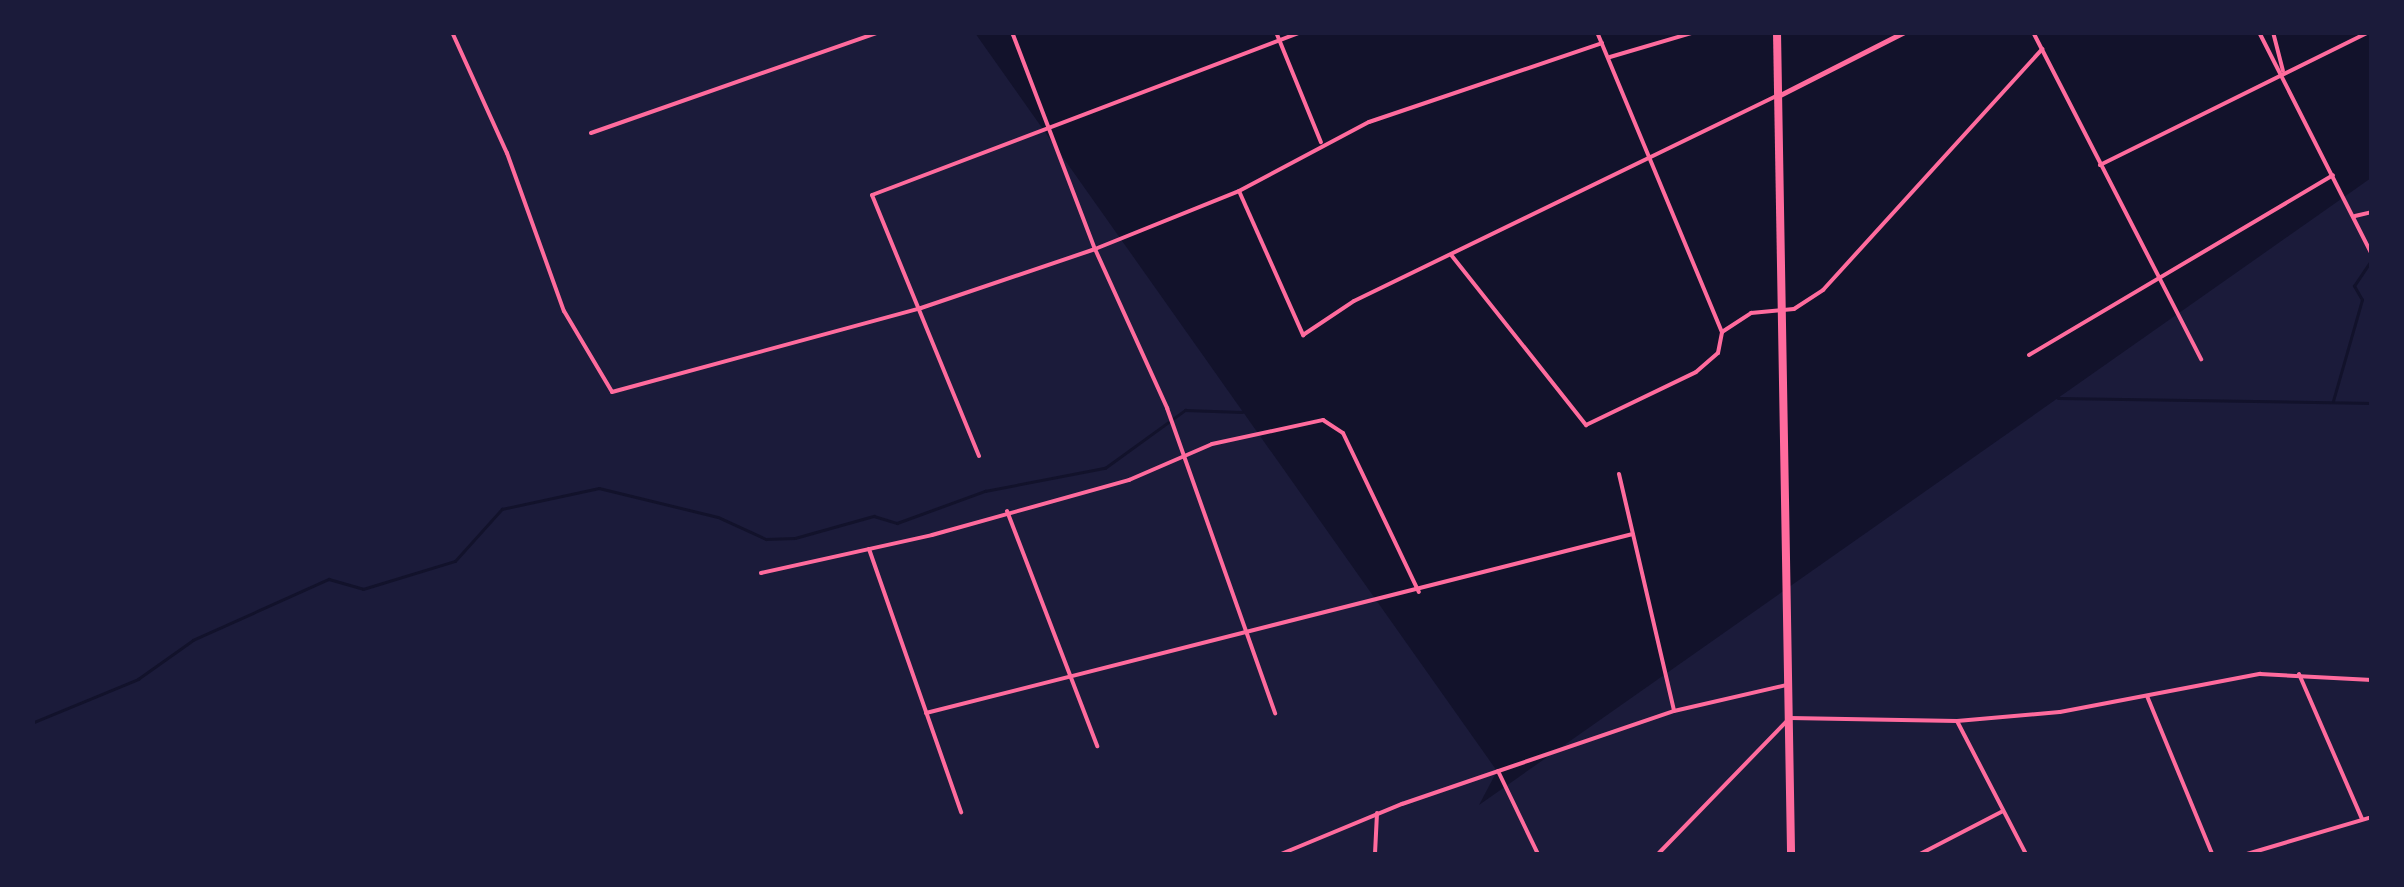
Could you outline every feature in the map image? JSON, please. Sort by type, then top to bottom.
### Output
[{"type":"highway","points":[[1777,32],[1792,854]]},
{"type":"street","points":[[452,32],[507,153],[564,311],[612,392],[921,308],[1094,249],[1239,192],[1321,142],[1424,100],[1602,43]]},
{"type":"street","points":[[590,132],[880,32]]},
{"type":"street","points":[[1012,32],[1094,249],[1173,424],[1275,713]]},
{"type":"street","points":[[979,456],[921,308],[913,304],[872,195],[1277,35],[1300,32]]},
{"type":"street","points":[[1452,256],[1586,425],[1696,372],[1718,352],[1722,332],[1610,57],[1596,32]]},
{"type":"street","points":[[1610,57],[1695,32]]},
{"type":"street","points":[[1239,192],[1303,336],[1354,301],[1904,32]]},
{"type":"street","points":[[2033,32],[2098,166],[2201,359]]},
{"type":"street","points":[[2259,32],[2284,71],[2370,253]]},
{"type":"street","points":[[2273,32],[2284,71]]},
{"type":"street","points":[[2098,166],[2369,32]]},
{"type":"street","points":[[1277,35],[1321,142]]},
{"type":"street","points":[[1722,332],[1751,313],[1794,309],[1842,273],[2042,49]]},
{"type":"street","points":[[2029,355],[2156,276],[2332,175]]},
{"type":"street","points":[[2354,216],[2372,212]]},
{"type":"street","points":[[761,573],[869,549],[1128,480],[1212,444],[1333,422],[1418,592]]},
{"type":"street","points":[[1620,474],[1674,711]]},
{"type":"street","points":[[1007,511],[1098,746]]},
{"type":"street","points":[[926,713],[1246,630],[1418,592],[1633,534]]},
{"type":"street","points":[[869,549],[961,812]]},
{"type":"street","points":[[1658,854],[1790,718],[1958,722],[2146,696],[2260,674],[2372,680]]},
{"type":"street","points":[[2299,674],[2362,819]]},
{"type":"street","points":[[1281,854],[1377,813],[1674,711],[1791,684]]},
{"type":"street","points":[[2146,696],[2212,854]]},
{"type":"street","points":[[1958,722],[2026,854]]},
{"type":"street","points":[[1498,771],[1538,854]]},
{"type":"street","points":[[1920,854],[2003,811]]},
{"type":"street","points":[[1376,854],[1377,813]]},
{"type":"street","points":[[2246,854],[2372,816]]},
{"type":"shaded area","points":[[975,33],[2371,33],[2371,178],[1479,805],[1497,771]]},
{"type":"waterway","points":[[2333,401],[2362,300],[2354,286],[2372,259]]},
{"type":"waterway","points":[[2058,398],[2372,403]]},
{"type":"waterway","points":[[32,723],[138,679],[193,640],[329,579],[363,589],[455,561],[502,509],[599,488],[718,517],[766,539],[795,538],[874,516],[897,523],[985,491],[1105,468],[1185,410],[1242,412]]}]
